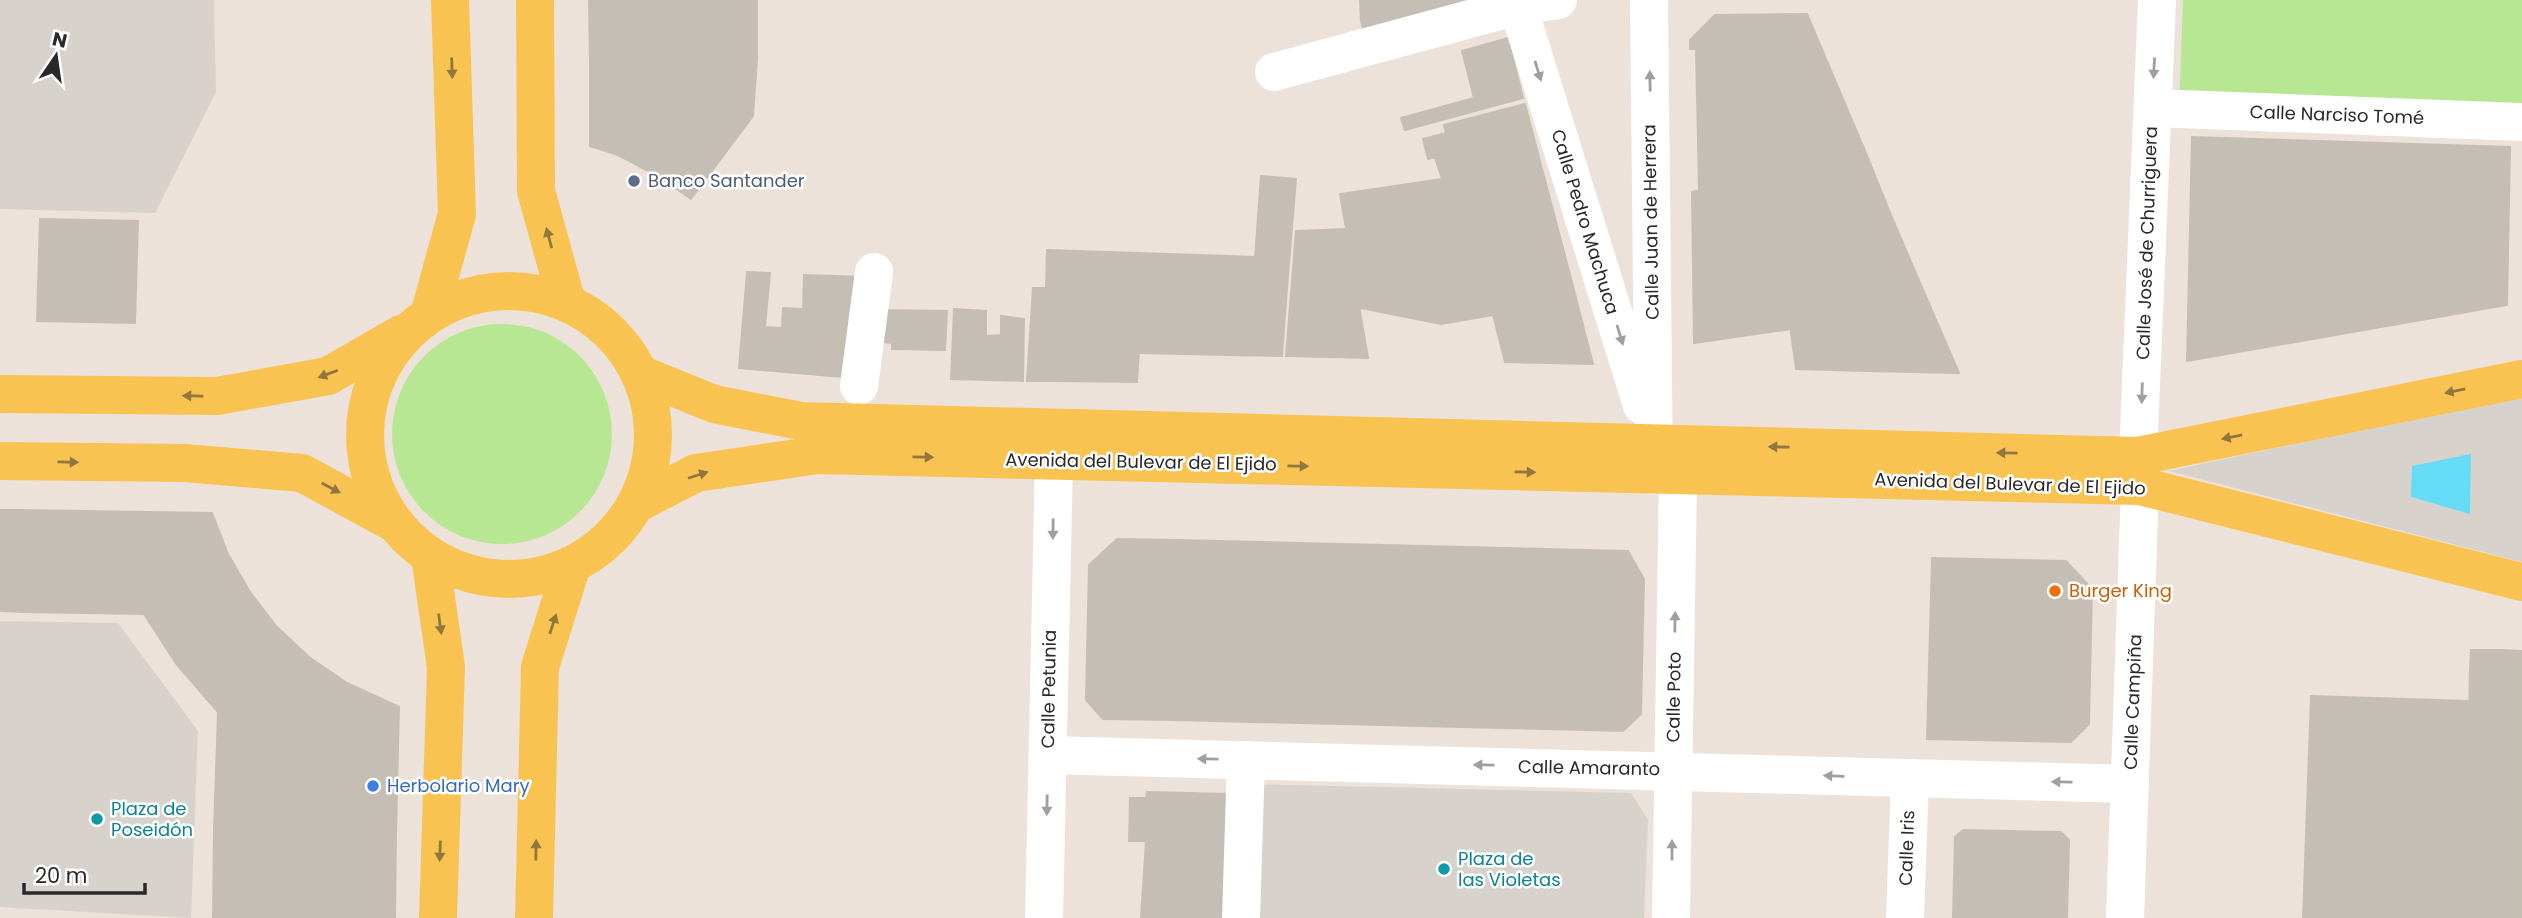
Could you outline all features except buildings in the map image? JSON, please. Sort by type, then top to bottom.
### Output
[{"type":"main road","points":[[392,522],[372,485],[364,444],[368,402],[383,363],[419,322],[457,214],[450,0]]},
{"type":"main road","points":[[535,0],[536,191],[567,303]]},
{"type":"main road","points":[[0,394],[217,396],[328,376],[419,322],[473,295],[520,291],[567,303],[597,321],[621,345],[640,374],[653,418],[651,462],[636,504],[609,540],[572,565],[524,579],[476,576],[430,556],[392,522],[302,473],[185,463],[0,461]]},
{"type":"main road","name":"Avenida del Bulevar de El Ejido","points":[[640,374],[714,404],[801,421],[1662,465]]},
{"type":"main road","name":"Avenida del Bulevar de El Ejido","points":[[636,504],[696,473],[817,455],[1054,460],[2139,471],[2522,379]]},
{"type":"main road","name":"Avenida del Bulevar de El Ejido","points":[[2139,471],[2522,583]]},
{"type":"main road","points":[[430,556],[446,667],[438,918]]},
{"type":"main road","points":[[534,918],[540,667],[572,565]]},
{"type":"street","points":[[1274,72],[1517,3],[1558,0]]},
{"type":"street","name":"Calle Juan de Herrera","points":[[1649,0],[1662,465]]},
{"type":"street","name":"Calle José de Churriguera","points":[[2139,471],[2157,0]]},
{"type":"street","name":"Calle Pedro Machuca","points":[[1517,3],[1662,465]]},
{"type":"street","name":"Calle Narciso Tomé","points":[[2153,108],[2522,122]]},
{"type":"street","points":[[859,386],[874,272]]},
{"type":"street","name":"Calle Petunia","points":[[1044,918],[1054,460]]},
{"type":"street","name":"Calle Poto","points":[[1662,465],[1672,770],[1671,918]]},
{"type":"street","name":"Calle Campiña","points":[[2125,918],[2139,471]]},
{"type":"street","name":"Calle Amaranto","points":[[1048,755],[2130,784]]},
{"type":"street","points":[[1241,918],[1245,760]]},
{"type":"street","name":"Calle Iris","points":[[1905,918],[1910,778]]},
{"type":"green space","points":[[2183,0],[2522,0],[2522,108],[2179,109]]},
{"type":"green space","points":[[491,324],[513,324],[544,332],[563,342],[580,356],[594,373],[604,392],[612,434],[604,476],[594,495],[580,512],[563,526],[544,536],[513,544],[491,544],[450,531],[432,519],[417,504],[400,476],[392,445],[392,423],[405,382],[417,364],[432,349],[460,332]]},
{"type":"shaded area","points":[[0,0],[214,0],[216,92],[155,213],[0,209]]},
{"type":"shaded area","points":[[2522,394],[2522,562],[2169,471],[2470,406]]},
{"type":"shaded area","name":"Plaza de Poseidón","points":[[0,621],[118,623],[198,731],[191,918],[0,907]]},
{"type":"shaded area","name":"Plaza de las Violetas","points":[[1245,784],[1631,793],[1648,820],[1644,918],[1241,918]]},
{"type":"water","points":[[2471,454],[2470,514],[2411,497],[2412,466]]},
{"type":"place","name":"Banco Santander","points":[[634,181]]},
{"type":"place","name":"Burger King","points":[[2055,591]]},
{"type":"place","name":"Herbolario Mary","points":[[373,786]]},
{"type":"place","name":"Plaza de Poseidón","points":[[97,819]]},
{"type":"place","name":"Plaza de las Violetas","points":[[1444,869]]}]
